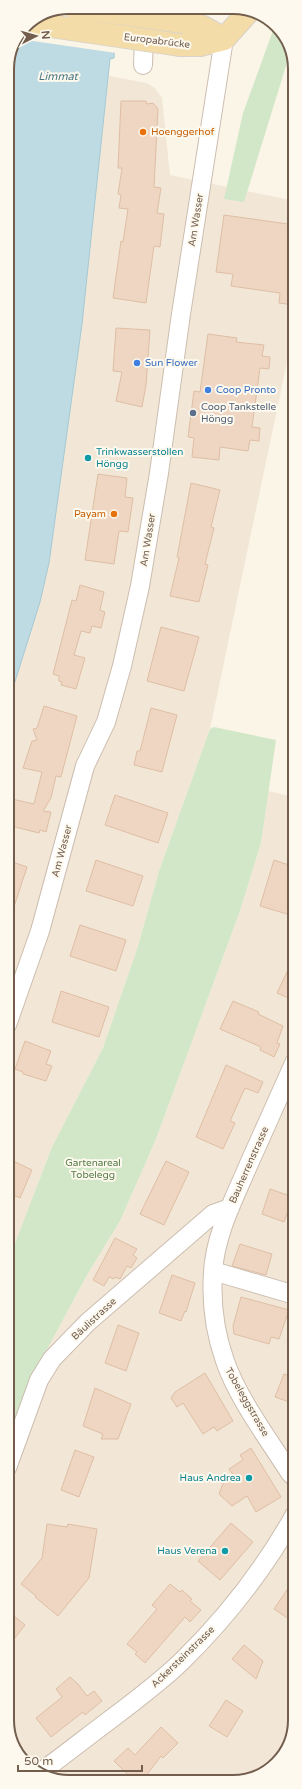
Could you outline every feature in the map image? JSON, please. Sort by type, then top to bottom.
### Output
[{"type":"main road","points":[[125,14],[183,22],[203,27],[224,39]]},
{"type":"main road","points":[[224,39],[230,14]]},
{"type":"main road","points":[[224,39],[245,15]]},
{"type":"main road","name":"Europabrücke","points":[[37,24],[180,46],[204,45],[224,39]]},
{"type":"street","points":[[143,65],[145,14]]},
{"type":"street","name":"Am Wasser","points":[[14,1005],[40,931],[85,766],[106,722],[122,666],[140,586],[159,473],[181,314],[224,39]]},
{"type":"street","name":"Bauherrenstrasse","points":[[213,1271],[218,1245],[230,1208],[288,1077]]},
{"type":"street","name":"Bäulistrasse","points":[[14,1449],[39,1380],[52,1359],[88,1322],[213,1214],[230,1208]]},
{"type":"street","points":[[213,1271],[288,1293]]},
{"type":"street","name":"Tobeleggstrasse","points":[[213,1271],[214,1315],[218,1338],[225,1362],[238,1389],[288,1470]]},
{"type":"street","name":"Ackersteinstrasse","points":[[44,1769],[150,1689],[210,1632],[241,1596],[266,1562],[288,1526]]},
{"type":"shaded area","points":[[109,76],[147,83],[155,88],[162,98],[170,175],[288,200],[288,357],[210,729],[159,871],[138,946],[103,1048],[52,1147],[14,1246],[14,685],[40,602],[49,563]]},
{"type":"shaded area","points":[[268,791],[288,795],[287,1731],[281,1748],[267,1764],[247,1773],[237,1775],[58,1774],[41,1768],[28,1756],[21,1748],[14,1724],[14,1431],[44,1355],[87,1275],[120,1221],[156,1139],[240,911],[261,843]]},
{"type":"green space","points":[[273,32],[279,38],[284,48],[287,62],[244,202],[224,199],[243,113]]},
{"type":"green space","name":"Gartenareal Tobelegg","points":[[214,727],[276,740],[261,843],[240,911],[156,1139],[120,1221],[87,1275],[44,1355],[14,1431],[14,1246],[52,1147],[103,1048],[138,946],[159,871],[210,729]]},
{"type":"water","name":"Limmat","points":[[84,14],[116,14],[114,58],[110,59],[82,324],[49,563],[40,602],[14,685],[14,69],[15,58],[23,38],[39,22]]},
{"type":"pier","points":[[118,14],[116,53],[22,39],[38,23],[58,15]]},
{"type":"building","points":[[121,101],[146,101],[147,104],[153,103],[158,109],[154,187],[161,188],[157,213],[164,214],[160,247],[154,246],[146,303],[113,298],[121,241],[123,242],[128,209],[119,208],[121,195],[118,194],[122,168],[118,168]]},
{"type":"building","points":[[224,215],[288,224],[288,304],[279,303],[280,293],[231,286],[233,274],[216,272]]},
{"type":"building","points":[[116,328],[150,330],[146,385],[142,407],[116,401],[122,372],[113,371]]},
{"type":"building","points":[[208,334],[237,338],[236,342],[264,345],[262,356],[270,357],[269,369],[260,368],[252,427],[260,428],[259,441],[250,440],[248,451],[220,447],[219,460],[192,457],[194,438],[188,437],[194,391],[200,392]]},
{"type":"building","points":[[98,474],[127,478],[125,497],[133,498],[128,532],[119,531],[114,564],[85,560]]},
{"type":"building","points":[[191,483],[220,490],[211,527],[214,528],[205,564],[208,565],[199,602],[170,596],[179,558],[177,557]]},
{"type":"building","points":[[80,585],[104,592],[100,610],[105,612],[101,628],[92,626],[90,633],[81,631],[74,655],[85,658],[76,689],[61,685],[62,682],[59,681],[59,676],[53,674],[72,600],[76,601]]},
{"type":"building","points":[[161,627],[199,637],[184,691],[147,681]]},
{"type":"building","points":[[44,706],[77,716],[61,777],[56,776],[51,798],[43,811],[51,812],[46,832],[40,830],[39,833],[14,827],[14,799],[34,804],[42,772],[23,768],[32,741],[37,740],[33,729],[37,728]]},
{"type":"building","points":[[151,708],[177,715],[162,772],[134,765],[137,751],[140,751]]},
{"type":"building","points":[[115,795],[168,813],[158,843],[105,825]]},
{"type":"building","points":[[96,860],[143,876],[133,906],[86,891]]},
{"type":"building","points":[[274,860],[288,865],[287,914],[260,906]]},
{"type":"building","points":[[14,862],[27,867],[14,907]]},
{"type":"building","points":[[80,925],[126,940],[116,971],[70,956]]},
{"type":"building","points":[[288,970],[288,998],[277,993]]},
{"type":"building","points":[[61,991],[109,1007],[99,1037],[52,1022]]},
{"type":"building","points":[[233,1001],[259,1012],[258,1014],[283,1026],[277,1043],[280,1044],[274,1057],[260,1050],[261,1047],[220,1029]]},
{"type":"building","points":[[25,1041],[51,1051],[46,1064],[52,1066],[46,1081],[23,1074],[23,1072],[15,1069]]},
{"type":"building","points":[[226,1065],[263,1082],[258,1093],[245,1088],[230,1121],[235,1123],[223,1149],[196,1137]]},
{"type":"building","points":[[14,1161],[32,1170],[20,1198],[14,1195]]},
{"type":"building","points":[[166,1161],[189,1172],[164,1225],[140,1214]]},
{"type":"building","points":[[270,1189],[288,1195],[288,1211],[284,1222],[262,1214]]},
{"type":"building","points":[[115,1238],[137,1249],[133,1255],[137,1258],[131,1268],[127,1266],[120,1279],[109,1277],[104,1286],[93,1280]]},
{"type":"building","points":[[240,1244],[272,1254],[266,1275],[232,1266]]},
{"type":"building","points":[[172,1275],[195,1283],[186,1312],[185,1311],[181,1321],[159,1313]]},
{"type":"building","points":[[241,1297],[288,1310],[279,1339],[271,1337],[269,1344],[234,1334],[233,1326]]},
{"type":"building","points":[[118,1325],[139,1333],[126,1371],[105,1363]]},
{"type":"building","points":[[205,1373],[233,1421],[217,1431],[214,1427],[203,1434],[183,1403],[177,1407],[171,1398],[175,1392]]},
{"type":"building","points":[[284,1374],[288,1375],[288,1402],[275,1397]]},
{"type":"building","points":[[95,1388],[131,1404],[118,1439],[101,1439],[103,1434],[83,1426]]},
{"type":"building","name":"Haus Andrea","points":[[251,1448],[281,1497],[256,1512],[247,1496],[232,1506],[219,1494],[224,1481],[234,1476],[229,1469],[243,1460],[240,1455]]},
{"type":"building","points":[[75,1450],[94,1457],[79,1497],[61,1490]]},
{"type":"building","name":"Haus Verena","points":[[231,1523],[253,1542],[220,1580],[198,1561]]},
{"type":"building","points":[[47,1524],[67,1527],[68,1524],[97,1529],[89,1578],[58,1616],[21,1584],[42,1558]]},
{"type":"building","points":[[170,1584],[180,1592],[182,1590],[192,1599],[190,1601],[201,1610],[190,1622],[185,1617],[145,1663],[135,1654],[137,1652],[127,1644],[157,1609],[152,1605]]},
{"type":"building","points":[[288,1588],[288,1618],[274,1609]]},
{"type":"building","points":[[14,1616],[25,1625],[14,1639]]},
{"type":"building","points":[[244,1645],[263,1661],[256,1679],[232,1659]]},
{"type":"building","points":[[70,1677],[78,1684],[87,1696],[94,1691],[102,1701],[85,1715],[83,1712],[51,1737],[36,1718],[62,1697],[56,1689]]},
{"type":"building","points":[[226,1700],[243,1711],[227,1737],[209,1726]]},
{"type":"building","points":[[161,1727],[178,1743],[163,1758],[161,1756],[147,1775],[128,1775],[114,1761],[128,1748],[135,1755]]},
{"type":"place","name":"Hoenggerhof","points":[[143,132]]},
{"type":"place","name":"Sun Flower","points":[[137,363]]},
{"type":"place","name":"Coop Pronto","points":[[208,390]]},
{"type":"place","name":"Coop Tankstelle Höngg","points":[[193,413]]},
{"type":"place","name":"Trinkwasserstollen Höngg","points":[[88,458]]},
{"type":"place","name":"Payam","points":[[114,514]]},
{"type":"place","name":"Haus Andrea","points":[[249,1478]]},
{"type":"place","name":"Haus Verena","points":[[225,1551]]}]
